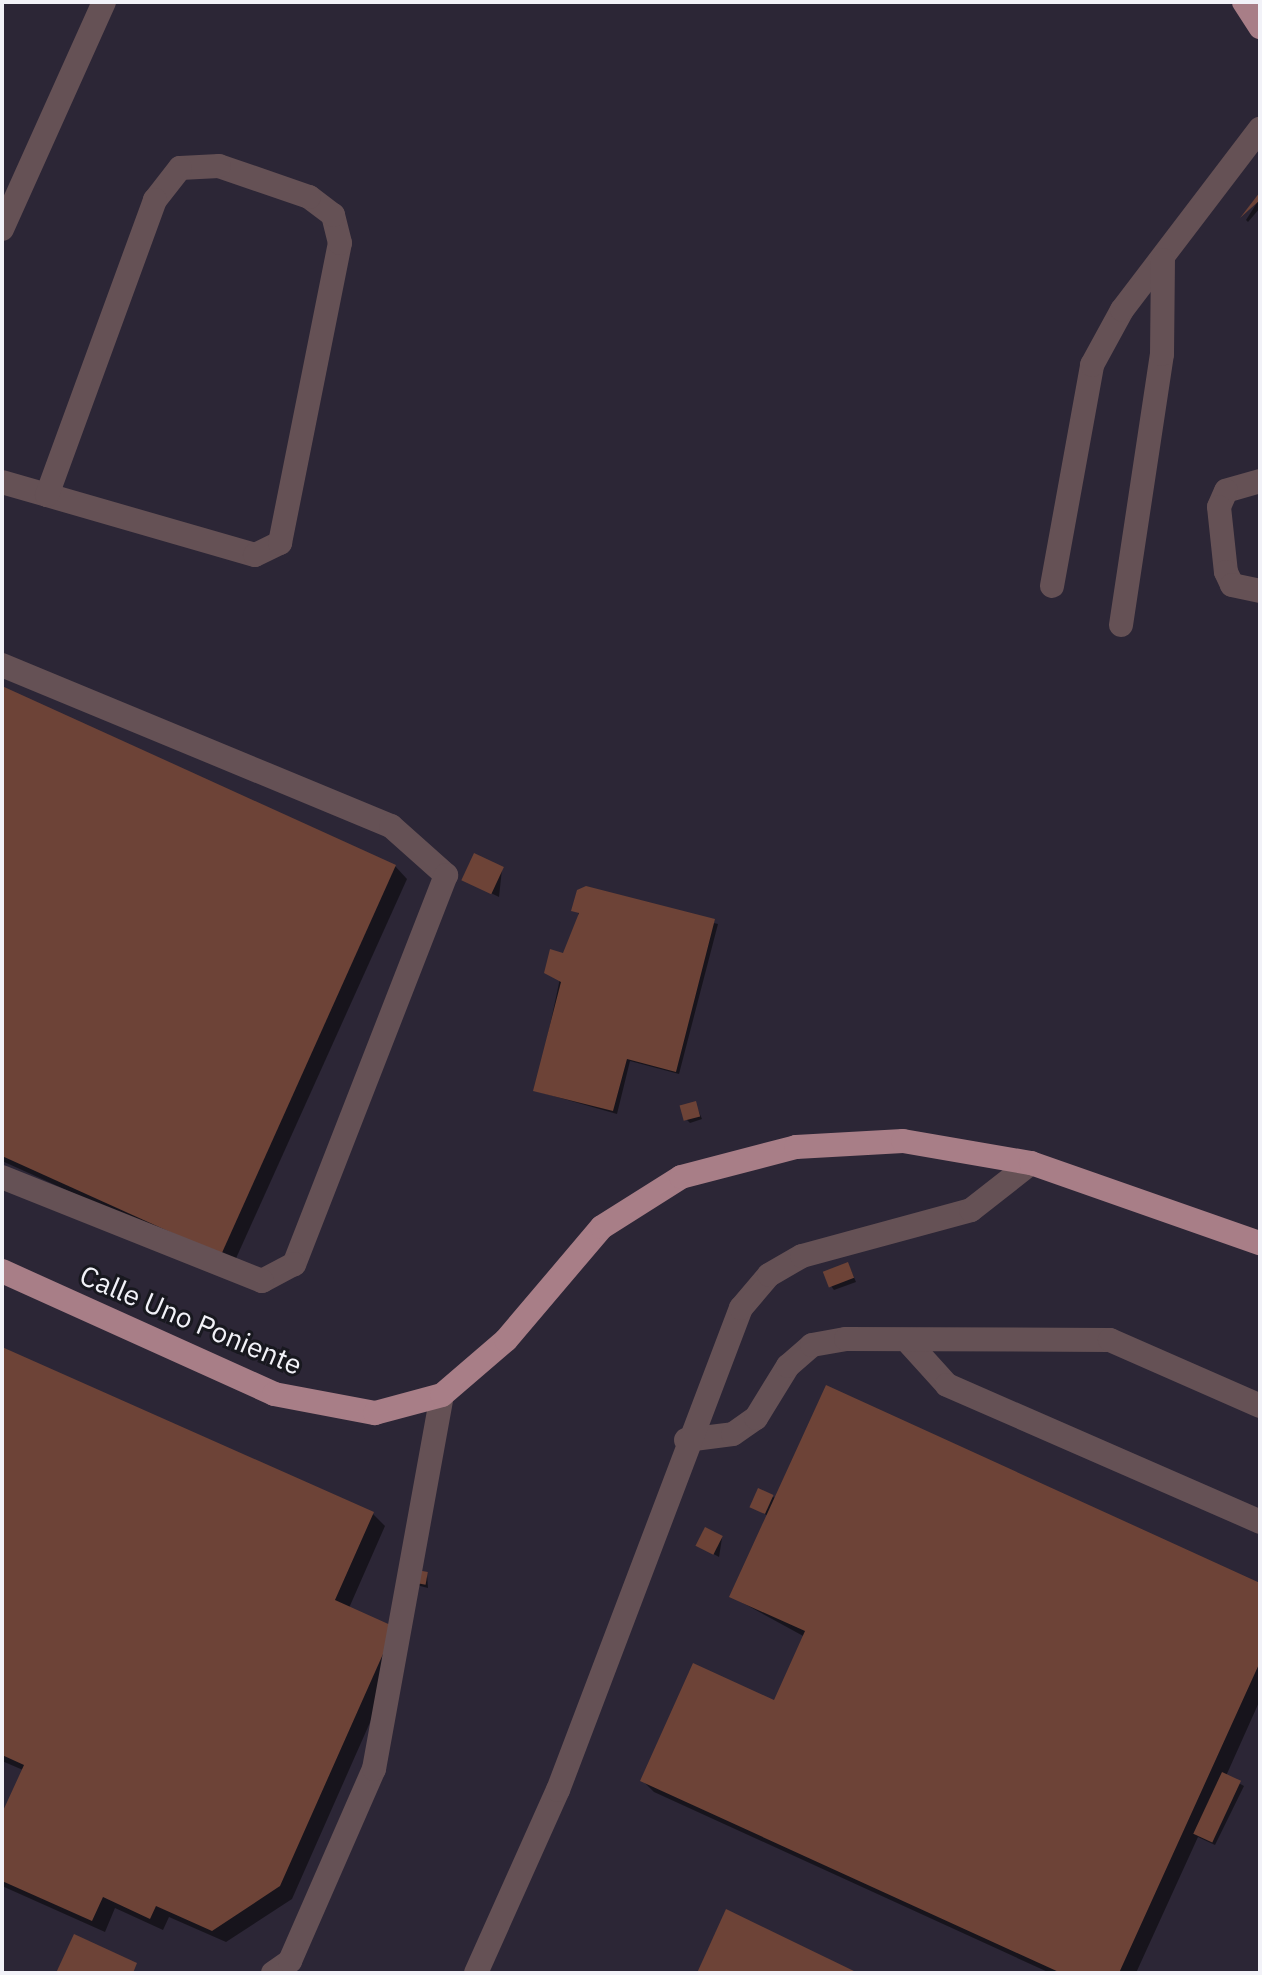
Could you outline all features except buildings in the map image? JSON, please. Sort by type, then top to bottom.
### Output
[{"type":"main road","points":[[1244,2],[1260,27]]},
{"type":"main road","name":"Calle Uno Poniente","points":[[2,1271],[274,1394],[375,1413],[442,1395],[506,1340],[602,1227],[681,1177],[796,1147],[903,1141],[1031,1163],[1260,1243]]},
{"type":"street","points":[[2,229],[104,2]]},
{"type":"street","points":[[1052,586],[1092,365],[1163,260],[1260,129]]},
{"type":"street","points":[[2,482],[47,495],[255,555],[280,543],[291,517],[340,243],[333,215],[309,197],[219,166],[180,168],[155,200],[47,495]]},
{"type":"street","points":[[1121,625],[1162,354],[1163,260]]},
{"type":"street","points":[[1260,481],[1226,491],[1219,507],[1226,572],[1232,585],[1260,591]]},
{"type":"street","points":[[2,665],[391,826],[446,875],[294,1264],[262,1281],[2,1177]]},
{"type":"street","points":[[476,1973],[558,1790],[686,1440],[741,1308],[769,1275],[802,1256],[971,1210],[1031,1163]]},
{"type":"street","points":[[686,1440],[733,1434],[756,1418],[788,1366],[812,1345],[846,1339],[910,1344],[1110,1340],[1260,1406]]},
{"type":"street","points":[[910,1344],[947,1385],[1260,1522]]},
{"type":"street","points":[[273,1973],[290,1961],[374,1769],[442,1395]]},
{"type":"shaded area","points":[[2,2],[1260,2],[1260,1973],[2,1973]]}]
